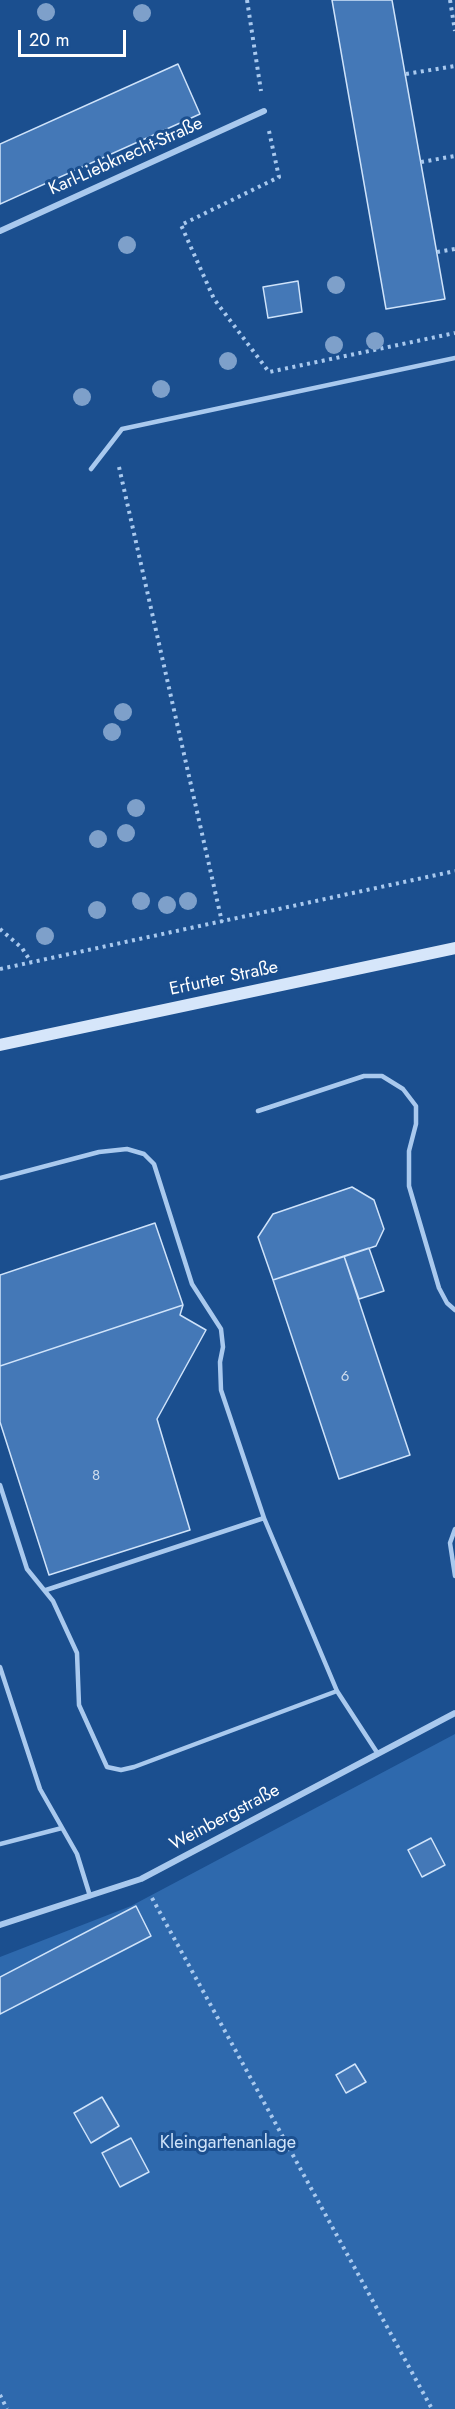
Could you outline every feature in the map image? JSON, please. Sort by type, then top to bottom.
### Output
[{"type":"main road","name":"Erfurter Straße","points":[[0,1045],[455,948]]},
{"type":"street","name":"Karl-Liebknecht-Straße","points":[[0,231],[264,111]]},
{"type":"street","name":"Weinbergstraße","points":[[0,1925],[141,1879],[455,1713]]},
{"type":"lane","points":[[91,469],[122,429],[455,358]]},
{"type":"lane","points":[[258,1112],[364,1076],[382,1076],[404,1089],[416,1106],[416,1124],[409,1151],[409,1186],[439,1288],[447,1304],[455,1310]]},
{"type":"lane","points":[[0,1178],[99,1152],[127,1149],[144,1154],[154,1164],[192,1284],[221,1329],[223,1347],[220,1362],[221,1390],[264,1518],[337,1691],[378,1754]]},
{"type":"lane","points":[[0,1485],[27,1569],[53,1601],[77,1653],[79,1705],[108,1767],[121,1770],[134,1767],[337,1691]]},
{"type":"lane","points":[[46,1590],[264,1518]]},
{"type":"lane","points":[[455,1529],[450,1542],[455,1576]]},
{"type":"lane","points":[[0,1667],[40,1789],[77,1854],[90,1896]]},
{"type":"lane","points":[[0,1844],[62,1828]]},
{"type":"path","points":[[247,0],[264,111],[279,177],[181,225],[214,298],[269,372],[455,333]]},
{"type":"path","points":[[450,0],[455,31]]},
{"type":"path","points":[[405,74],[455,66]]},
{"type":"path","points":[[421,162],[455,156]]},
{"type":"path","points":[[437,252],[455,249]]},
{"type":"path","points":[[122,429],[117,458],[222,922]]},
{"type":"path","points":[[0,969],[455,871]]},
{"type":"path","points":[[0,929],[22,948],[31,962]]},
{"type":"path","points":[[141,1879],[172,1931],[432,2409]]},
{"type":"path","points":[[0,2395],[7,2409]]},
{"type":"green space","name":"Kleingartenanlage","points":[[455,1734],[455,2409],[0,2409],[0,1957],[131,1906]]},
{"type":"building","points":[[332,0],[392,0],[445,299],[386,309]]},
{"type":"building","points":[[178,64],[200,114],[0,204],[0,144]]},
{"type":"building","points":[[298,281],[302,312],[268,318],[263,287]]},
{"type":"building","points":[[352,1187],[374,1200],[384,1229],[376,1246],[273,1280],[258,1237],[273,1214]]},
{"type":"building","points":[[155,1223],[183,1305],[0,1366],[0,1275]]},
{"type":"building","points":[[369,1248],[384,1291],[359,1299],[344,1256]]},
{"type":"building","points":[[344,1256],[410,1455],[339,1479],[273,1280]]},
{"type":"building","points":[[183,1305],[180,1315],[206,1330],[157,1419],[190,1530],[49,1575],[0,1422],[0,1366]]},
{"type":"building","points":[[431,1838],[445,1865],[422,1877],[408,1850]]},
{"type":"building","points":[[136,1906],[151,1936],[0,2014],[0,1977]]},
{"type":"building","points":[[355,2064],[366,2082],[346,2093],[336,2075]]},
{"type":"building","points":[[102,2097],[119,2126],[91,2143],[74,2113]]},
{"type":"building","points":[[131,2138],[149,2172],[120,2187],[102,2153]]}]
